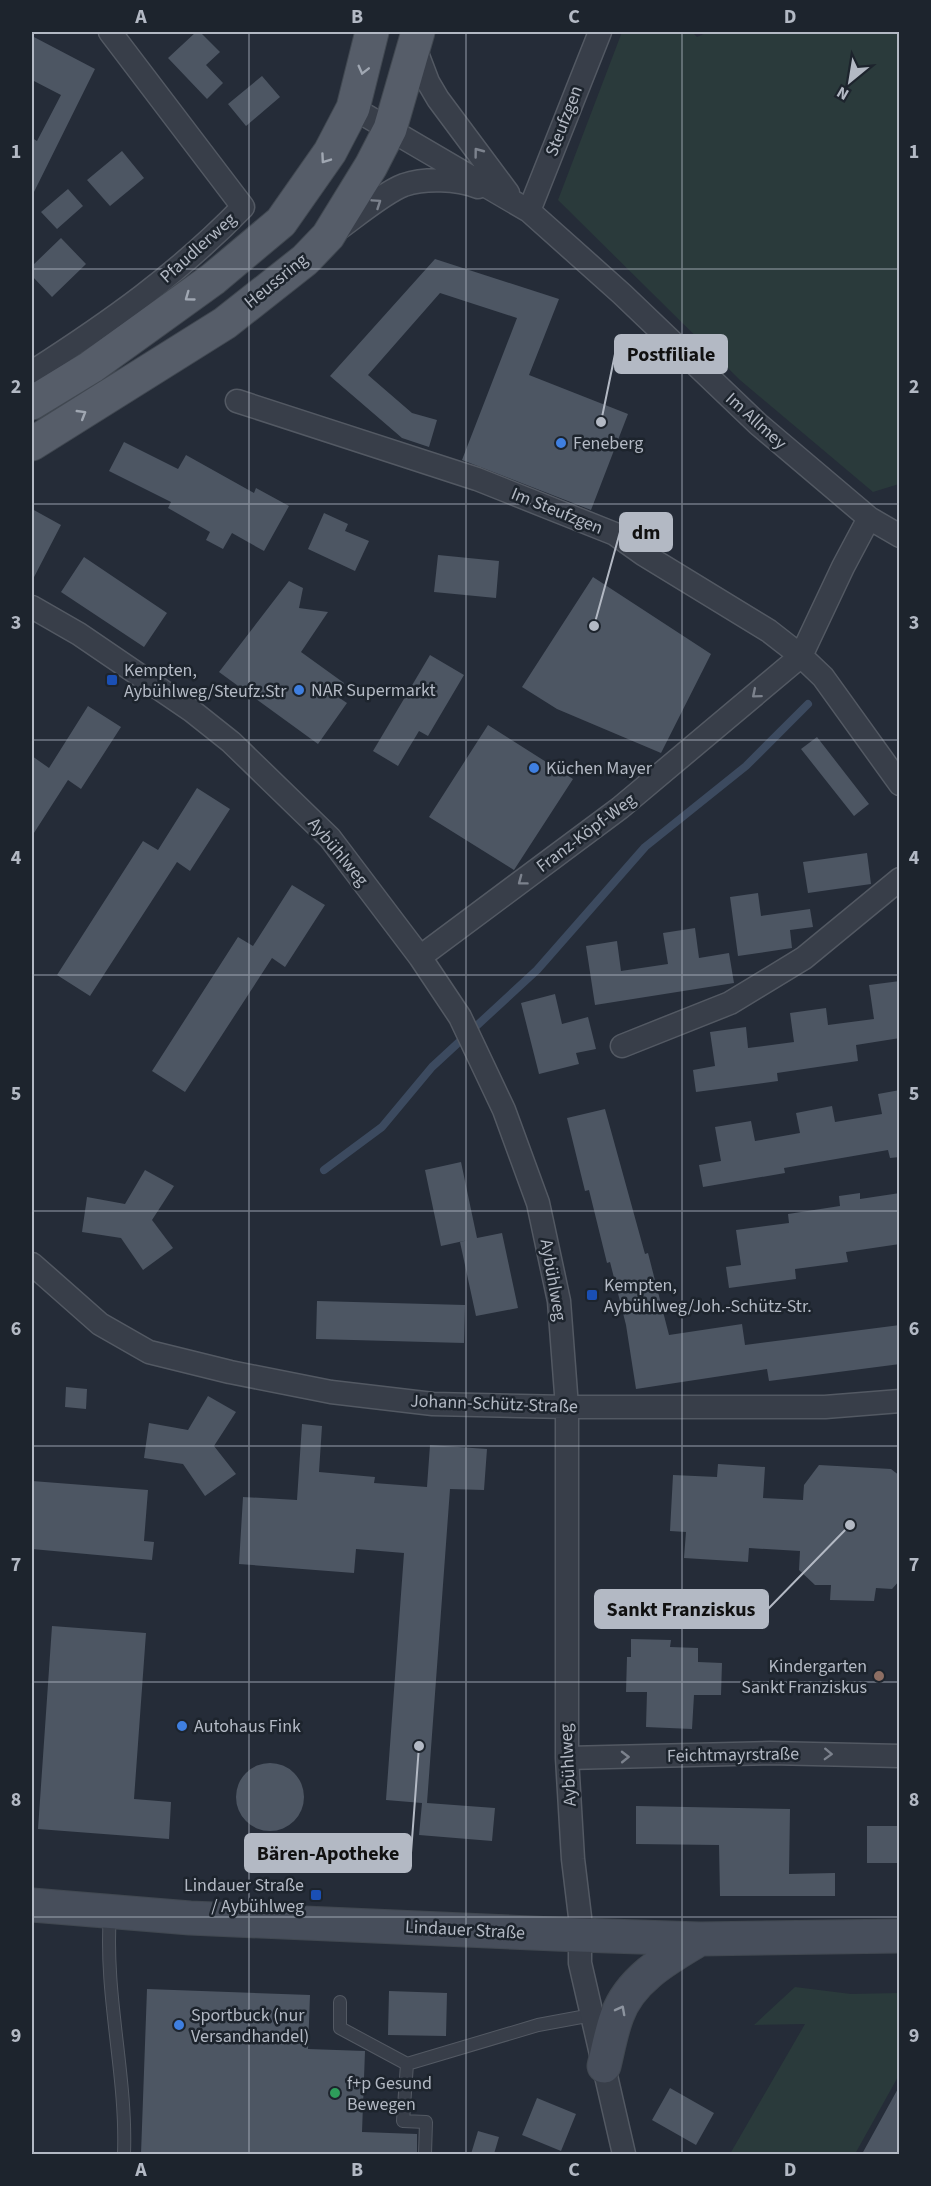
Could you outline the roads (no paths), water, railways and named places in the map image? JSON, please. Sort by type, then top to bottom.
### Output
[{"type":"main road","points":[[32,403],[91,367],[213,279],[281,222],[330,152],[353,108],[372,32]]},
{"type":"main road","name":"Heussring","points":[[32,444],[225,322],[305,260],[328,236],[371,166],[390,129],[417,40]]},
{"type":"main road","name":"Lindauer Straße","points":[[32,1905],[110,1913],[579,1935],[700,1939],[900,1936]]},
{"type":"main road","points":[[604,2066],[617,2014],[639,1981],[665,1959],[700,1939]]},
{"type":"street","name":"Pfaudlerweg","points":[[32,372],[112,320],[201,250],[243,207],[110,32]]},
{"type":"street","name":"Steufzgen","points":[[521,205],[600,32]]},
{"type":"street","name":"Im Allmey","points":[[417,40],[428,82],[438,99],[521,205],[622,294],[758,424],[869,519],[900,536]]},
{"type":"street","name":"Im Allmey","points":[[353,108],[521,205]]},
{"type":"street","name":"Im Allmey","points":[[328,236],[402,186],[419,182],[471,184],[521,205]]},
{"type":"street","name":"Im Steufzgen","points":[[237,401],[477,479],[615,534],[643,554],[769,631],[801,656],[823,676],[900,784]]},
{"type":"street","points":[[801,656],[843,567],[869,519]]},
{"type":"street","name":"Aybühlweg","points":[[32,607],[79,634],[192,711],[231,742],[330,838],[420,957],[465,1027],[504,1110],[538,1203],[559,1301],[567,1407],[567,1758],[580,1963],[624,2154]]},
{"type":"street","name":"Franz-Köpf-Weg","points":[[420,957],[620,808],[801,656]]},
{"type":"street","points":[[622,1046],[663,1032],[730,1003],[804,958],[900,879]]},
{"type":"street","name":"Johann-Schütz-Straße","points":[[32,1264],[100,1324],[149,1352],[230,1372],[332,1392],[433,1404],[567,1407],[825,1407],[900,1401]]},
{"type":"street","name":"Feichtmayrstraße","points":[[567,1758],[770,1753],[900,1756]]},
{"type":"lane","points":[[110,1913],[108,1979],[125,2115],[124,2154]]},
{"type":"lane","points":[[340,2002],[340,2028],[407,2064],[538,2025],[592,2015]]},
{"type":"lane","points":[[407,2064],[403,2121],[426,2122],[425,2154]]},
{"type":"waterway","points":[[324,1170],[382,1127],[432,1067],[537,970],[645,847],[746,766],[808,704]]},
{"type":"place","name":"Postfiliale","points":[[601,422]]},
{"type":"place","name":"Feneberg","points":[[561,443]]},
{"type":"place","name":"dm","points":[[594,626]]},
{"type":"place","name":"Kempten, Aybühlweg/Steufz.Str","points":[[112,680]]},
{"type":"place","name":"NAR Supermarkt","points":[[299,690]]},
{"type":"place","name":"Küchen Mayer","points":[[534,768]]},
{"type":"place","name":"Kempten, Aybühlweg/Joh.-Schütz-Str.","points":[[592,1295]]},
{"type":"place","name":"Sankt Franziskus","points":[[850,1525]]},
{"type":"place","name":"Kindergarten Sankt Franziskus","points":[[879,1676]]},
{"type":"place","name":"Autohaus Fink","points":[[182,1726]]},
{"type":"place","name":"Bären-Apotheke","points":[[419,1746]]},
{"type":"place","name":"Lindauer Straße / Aybühlweg","points":[[316,1895]]},
{"type":"place","name":"Sportbuck (nur Versandhandel)","points":[[179,2025]]},
{"type":"place","name":"f+p Gesund Bewegen","points":[[335,2093]]}]
